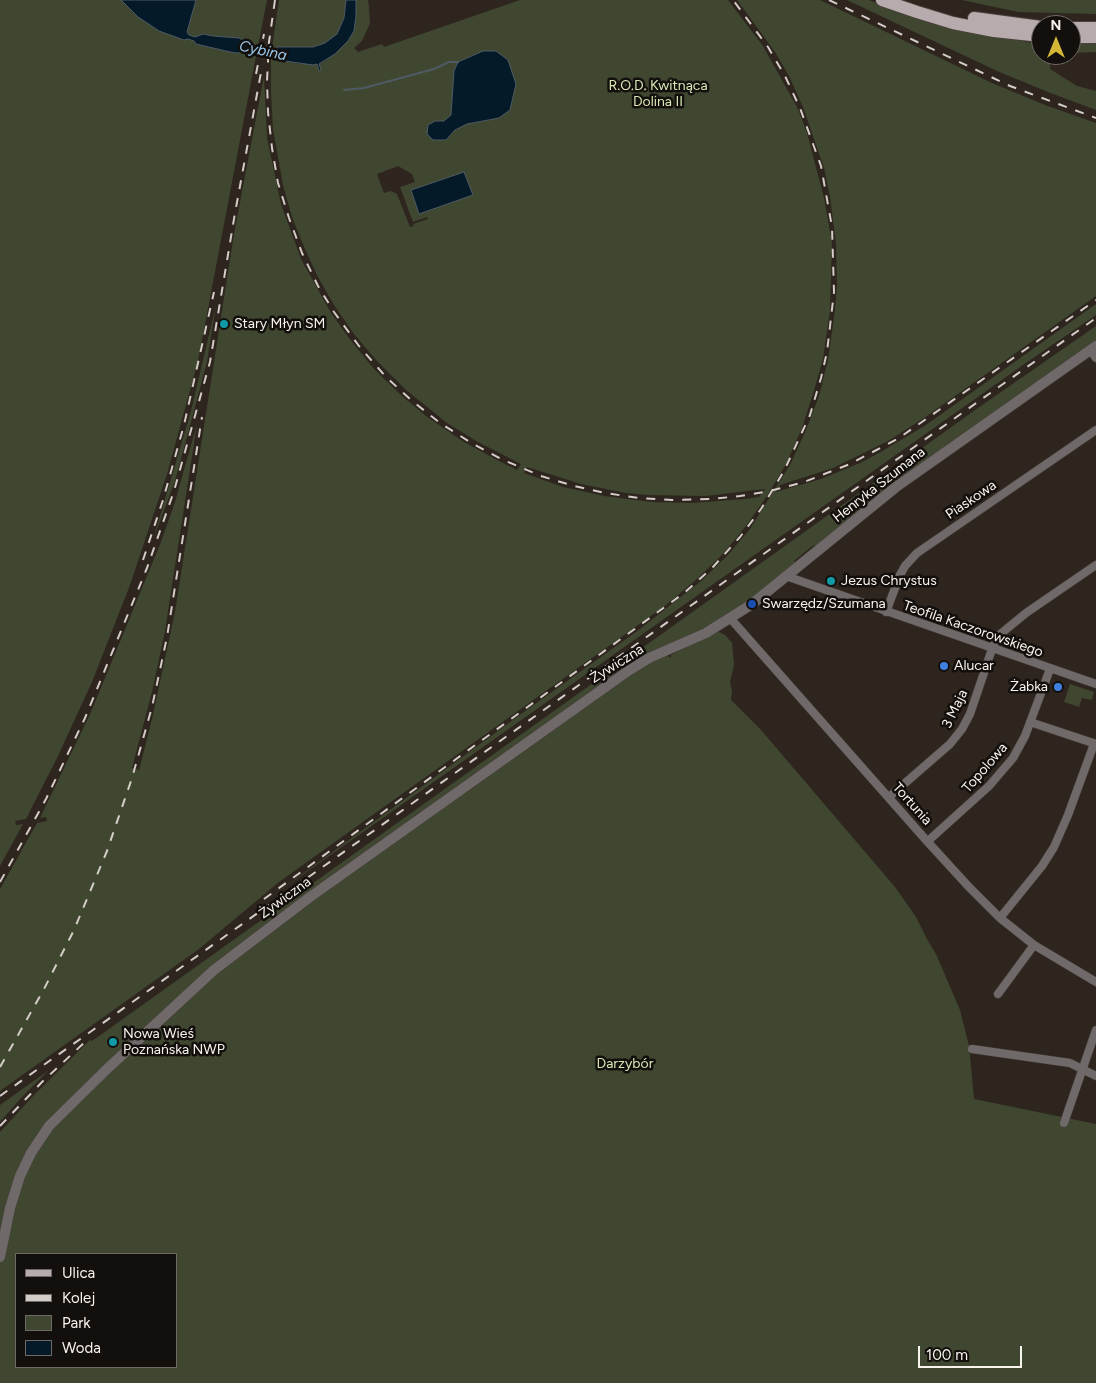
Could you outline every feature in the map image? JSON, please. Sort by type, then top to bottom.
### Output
[{"type":"main road","points":[[882,0],[954,23],[994,31],[1031,35]]},
{"type":"main road","points":[[907,0],[949,13],[983,20],[1031,26]]},
{"type":"main road","points":[[1081,28],[1096,28]]},
{"type":"main road","points":[[1081,37],[1096,37]]},
{"type":"street","name":"Henryka Szumana","points":[[680,646],[730,618],[786,576],[896,487],[1094,351]]},
{"type":"street","name":"Piaskowa","points":[[886,612],[900,575],[905,566],[918,553],[1096,430]]},
{"type":"street","name":"3 Maja","points":[[888,797],[956,737],[970,714],[998,636],[1096,565]]},
{"type":"street","name":"Teofila Kaczorowskiego","points":[[786,576],[1096,684]]},
{"type":"street","name":"Tortunia","points":[[730,618],[968,886],[1000,918],[1034,945],[1096,982]]},
{"type":"street","name":"Żywiczna","points":[[0,1257],[17,1184],[39,1141],[62,1112],[179,1001],[214,970],[274,923],[484,772],[634,666],[680,646]]},
{"type":"street","name":"Topolowa","points":[[928,841],[969,805],[1002,772],[1018,749],[1050,669]]},
{"type":"street","points":[[1000,918],[1042,866],[1054,847],[1095,744],[1030,722]]},
{"type":"street","points":[[998,994],[1034,945]]},
{"type":"street","points":[[1064,1123],[1096,1030]]},
{"type":"street","points":[[972,1049],[1070,1063],[1096,1076]]},
{"type":"green space","points":[[0,0],[121,0],[138,17],[184,40],[187,39],[194,41],[196,44],[236,53],[248,52],[248,54],[256,56],[198,361],[167,474],[130,585],[92,682],[26,819],[15,821],[16,825],[23,824],[0,866]]},
{"type":"green space","points":[[187,0],[267,0],[258,46],[239,38],[203,34],[195,37],[189,35],[182,23]]},
{"type":"green space","points":[[279,0],[346,0],[344,18],[337,34],[325,43],[313,47],[272,48]]},
{"type":"green space","name":"R.O.D. Kwitnąca Dolina II","points":[[356,0],[368,0],[370,23],[362,41],[354,48],[358,52],[382,44],[384,47],[520,0],[728,0],[763,46],[798,109],[807,133],[824,198],[832,243],[830,310],[823,359],[802,428],[786,464],[746,526],[724,553],[666,605],[279,882],[199,949],[0,1091],[0,889],[37,823],[47,821],[46,817],[40,818],[91,712],[161,542],[175,502],[197,424],[165,631],[152,692],[132,768],[139,770],[175,612],[234,234],[264,76],[267,138],[281,204],[301,259],[331,313],[374,369],[426,416],[464,442],[499,461],[517,470],[521,464],[478,442],[447,423],[406,390],[376,360],[354,334],[334,305],[318,277],[292,217],[283,185],[273,129],[271,59],[275,59],[276,62],[277,57],[300,64],[317,64],[319,71],[319,64],[328,59],[356,16]],"holes":[[[483,51],[495,51],[508,60],[499,118],[467,124],[455,130],[446,139],[435,121],[444,121],[451,115],[454,71],[458,62]],[[398,166],[412,174],[415,182],[400,187],[413,222],[427,217],[428,219],[413,224],[414,226],[410,227],[397,194],[391,191],[384,193],[377,174]],[[527,467],[581,484],[626,493],[648,495],[705,496],[765,489],[759,497],[745,499],[691,503],[651,502],[604,496],[563,487],[524,473]]]},
{"type":"green space","points":[[737,0],[820,0],[992,83],[1045,105],[1096,123],[1096,296],[924,418],[888,441],[833,468],[780,485],[776,492],[821,479],[879,453],[926,425],[1096,304],[1096,315],[267,900],[640,629],[701,581],[728,555],[750,529],[790,465],[819,396],[828,360],[837,285],[836,243],[824,168],[803,107],[789,76],[775,52]]},
{"type":"green space","points":[[847,0],[869,0],[902,14],[953,27],[1031,43],[1031,65],[1050,65],[1050,69],[1077,86],[1096,91],[1096,110],[997,71]]},
{"type":"green space","points":[[962,0],[1096,0],[1096,14],[1018,12]]},
{"type":"green space","points":[[1081,44],[1096,44],[1096,52],[1081,53]]},
{"type":"green space","points":[[216,305],[207,362],[191,422],[175,481],[153,540],[191,411]]},
{"type":"green space","name":"Darzybór","points":[[1096,326],[1096,342],[817,547],[815,545],[811,547],[794,561],[796,564],[737,610],[667,647],[260,933],[663,653],[671,658],[671,655],[717,631],[725,635],[732,643],[734,665],[730,682],[731,700],[761,730],[895,887],[916,917],[936,954],[960,1010],[969,1046],[974,1099],[1096,1124],[1096,1383],[0,1383],[0,1132],[36,1093],[90,1040],[92,1041],[978,408]]},
{"type":"green space","points":[[1070,684],[1094,692],[1092,700],[1082,698],[1079,707],[1064,702]]},
{"type":"green space","points":[[49,1070],[21,1098],[0,1122],[0,1105]]},
{"type":"water","name":"Cybina","points":[[121,0],[196,0],[187,32],[189,35],[195,37],[203,34],[239,38],[250,44],[277,49],[277,47],[313,47],[325,43],[337,34],[344,18],[346,0],[356,0],[356,16],[354,31],[348,41],[335,54],[319,64],[321,70],[319,71],[317,64],[285,61],[248,52],[236,53],[196,44],[188,39],[184,40],[159,31],[138,17]]},
{"type":"water","points":[[483,51],[496,51],[508,60],[516,84],[510,110],[499,118],[467,124],[455,130],[446,140],[433,140],[427,134],[428,125],[435,121],[444,121],[451,115],[454,71],[458,62]]},
{"type":"water","points":[[464,172],[473,195],[419,214],[411,190]]},
{"type":"pier","points":[[250,44],[277,49],[279,47],[277,60],[248,54]]},
{"type":"waterway","points":[[344,90],[364,88],[434,69],[449,62],[458,62]]},
{"type":"railway","points":[[275,0],[269,42],[267,81],[272,148],[278,183],[289,218],[302,253],[318,286],[359,346],[386,377],[411,400],[440,423],[473,444],[501,459],[541,476],[605,493],[672,500],[740,496],[770,491],[804,482],[850,464],[899,438],[1096,300]]},
{"type":"railway","points":[[264,899],[684,593],[713,567],[740,537],[761,509],[784,471],[810,415],[827,352],[834,292],[832,227],[821,166],[800,108],[785,76],[768,47],[733,0]]},
{"type":"railway","points":[[829,0],[1010,86],[1096,118]]},
{"type":"railway","points":[[256,74],[264,34]]},
{"type":"railway","points":[[0,882],[46,799],[85,718],[147,568],[174,491],[210,362],[262,67]]},
{"type":"railway","points":[[143,560],[163,500],[184,425],[214,292]]},
{"type":"railway","points":[[0,1096],[1096,318]]},
{"type":"railway","points":[[0,1067],[44,989],[74,930],[107,851],[132,778],[152,707],[167,637],[202,417]]},
{"type":"railway","points":[[0,1126],[42,1082],[85,1042]]},
{"type":"place","name":"Stary Młyn SM","points":[[224,324]]},
{"type":"place","name":"Jezus Chrystus","points":[[831,581]]},
{"type":"place","name":"Swarzędz/Szumana","points":[[752,604]]},
{"type":"place","name":"Alucar","points":[[944,666]]},
{"type":"place","name":"Żabka","points":[[1058,687]]},
{"type":"place","name":"Nowa Wieś Poznańska NWP","points":[[113,1042]]}]
